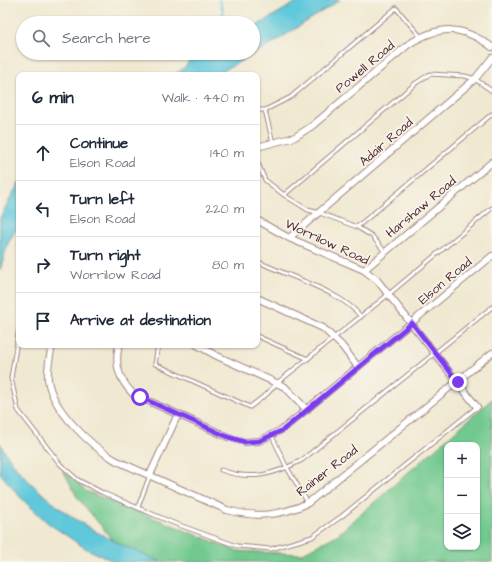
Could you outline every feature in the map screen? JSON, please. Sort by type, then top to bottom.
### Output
[{"type":"street","name":"Powell Road","points":[[260,145],[295,137],[312,126],[409,44],[421,36],[441,30],[455,30],[469,33],[492,47]]},
{"type":"street","name":"Adair Road","points":[[289,238],[475,79],[492,58]]},
{"type":"street","name":"Harshaw Road","points":[[364,270],[492,162]]},
{"type":"street","name":"Worrilow Road","points":[[260,222],[289,238],[364,270],[377,280],[477,407]]},
{"type":"street","name":"Elson Road","points":[[118,348],[117,356],[118,370],[123,384],[133,394],[228,437],[245,442],[259,441],[272,436],[307,410],[492,256]]},
{"type":"street","points":[[260,299],[307,319],[323,328],[335,338],[358,367]]},
{"type":"street","points":[[52,348],[48,380],[52,394],[82,436],[97,450],[114,460],[150,475],[178,414]]},
{"type":"street","points":[[202,348],[285,386],[307,410]]},
{"type":"street","name":"Rainer Road","points":[[150,475],[227,510],[243,514],[278,514],[308,503],[492,353]]},
{"type":"lane","points":[[260,110],[265,110],[291,97],[396,8],[421,36]]},
{"type":"lane","points":[[284,194],[416,83],[430,74],[465,76],[475,79],[492,91]]},
{"type":"lane","points":[[265,110],[273,143]]},
{"type":"lane","points":[[357,227],[492,114]]},
{"type":"lane","points":[[260,168],[265,180],[284,194],[308,210],[320,212],[357,227],[372,236],[385,252]]},
{"type":"lane","points":[[158,348],[155,364],[250,407],[267,394],[277,383],[361,317],[492,208]]},
{"type":"lane","points":[[260,262],[342,300],[356,310],[361,317]]},
{"type":"lane","points":[[220,470],[236,475],[246,476],[269,474],[287,468],[302,460],[492,307]]},
{"type":"lane","points":[[260,337],[308,359]]},
{"type":"lane","points":[[16,347],[11,378],[18,410],[60,464],[78,480],[102,493],[178,525],[237,546],[271,549],[312,537],[342,516],[477,407]]},
{"type":"lane","points":[[272,436],[287,468],[308,503]]},
{"type":"lane","points":[[138,507],[150,475]]},
{"type":"green space","points":[[492,399],[492,562],[131,562],[77,497],[63,470],[86,491],[237,551],[301,554],[337,535]]},
{"type":"water","points":[[300,0],[340,0],[260,50],[260,24]]},
{"type":"water","points":[[242,60],[220,72],[179,72],[189,61]]},
{"type":"water","points":[[16,188],[16,229],[8,243],[0,270],[0,218]]},
{"type":"water","points":[[0,443],[20,472],[58,507],[90,528],[107,537],[162,562],[115,562],[85,548],[48,523],[21,498],[0,473]]},
{"type":"waterway","points":[[219,0],[223,11],[222,16]]},
{"type":"route","points":[[140,397],[228,437],[245,442],[259,441],[283,430],[412,323],[458,382]]}]
